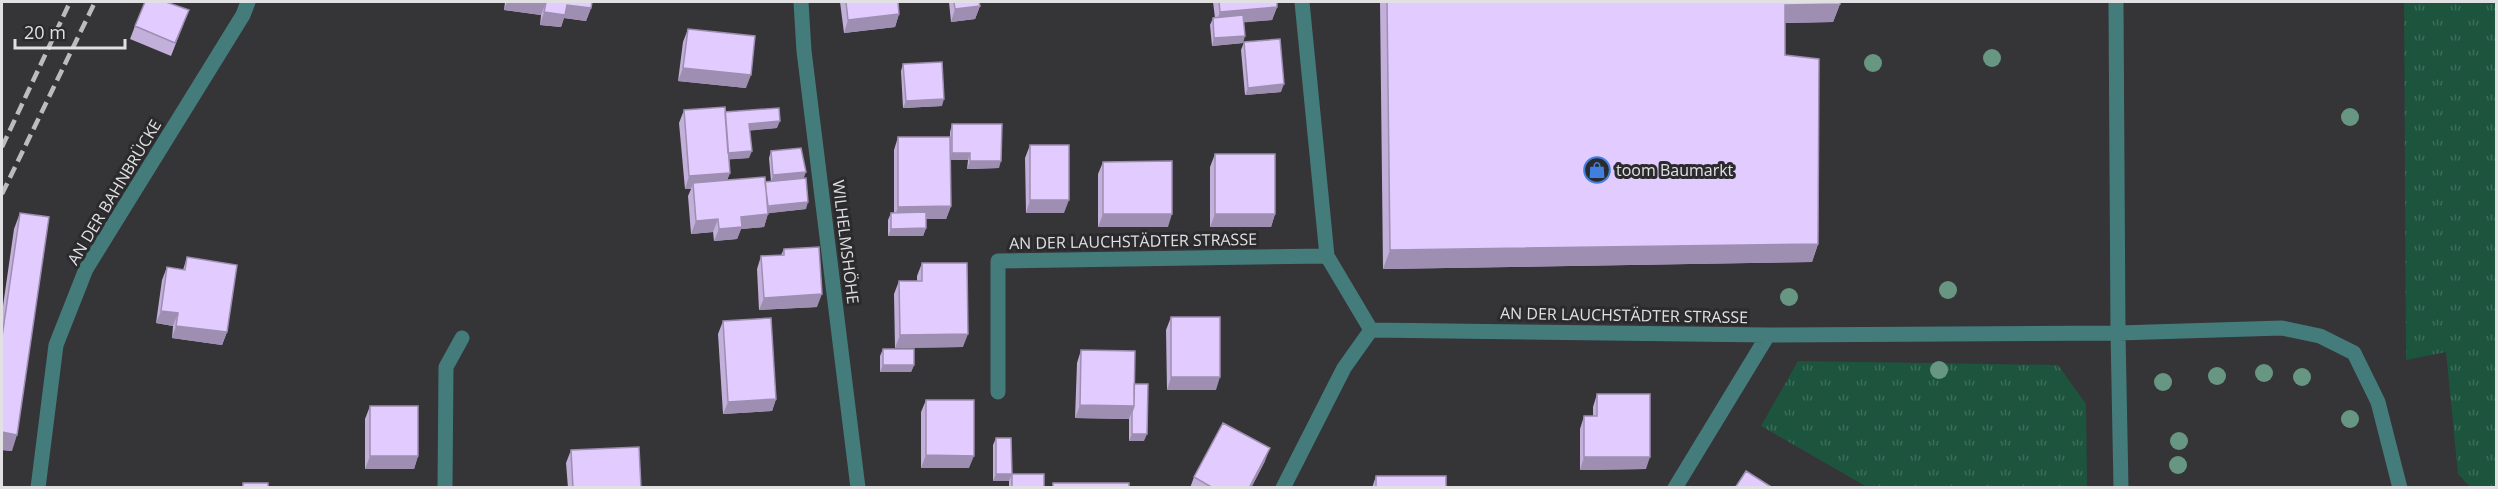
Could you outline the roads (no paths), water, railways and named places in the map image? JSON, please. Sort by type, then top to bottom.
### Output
[{"type":"street","name":"AN DER BAHNBRÜCKE","points":[[38,488],[56,345],[86,269],[243,15],[248,2]]},
{"type":"street","name":"WILHELMSHÖHE","points":[[801,2],[804,51],[858,488]]},
{"type":"street","points":[[1283,488],[1344,368],[1371,330],[1327,256],[1302,2]]},
{"type":"street","points":[[2116,2],[2121,488]]},
{"type":"street","name":"AN DER LAUCHSTÄDTER STRASSE","points":[[998,392],[999,261],[1327,256]]},
{"type":"street","name":"AN DER LAUCHSTÄDTER STRASSE","points":[[1371,330],[1768,335],[2118,333],[2282,328],[2320,336],[2354,353],[2378,402],[2400,488]]},
{"type":"street","name":"AN DER LAUCHSTÄDTER STRASSE","points":[[1675,488],[1768,335]]},
{"type":"street","points":[[445,488],[446,367],[462,338]]},
{"type":"railway","points":[[2,147],[70,2]]},
{"type":"railway","points":[[2,194],[95,2]]},
{"type":"place","name":"toom Baumarkt","points":[[1597,170]]}]
